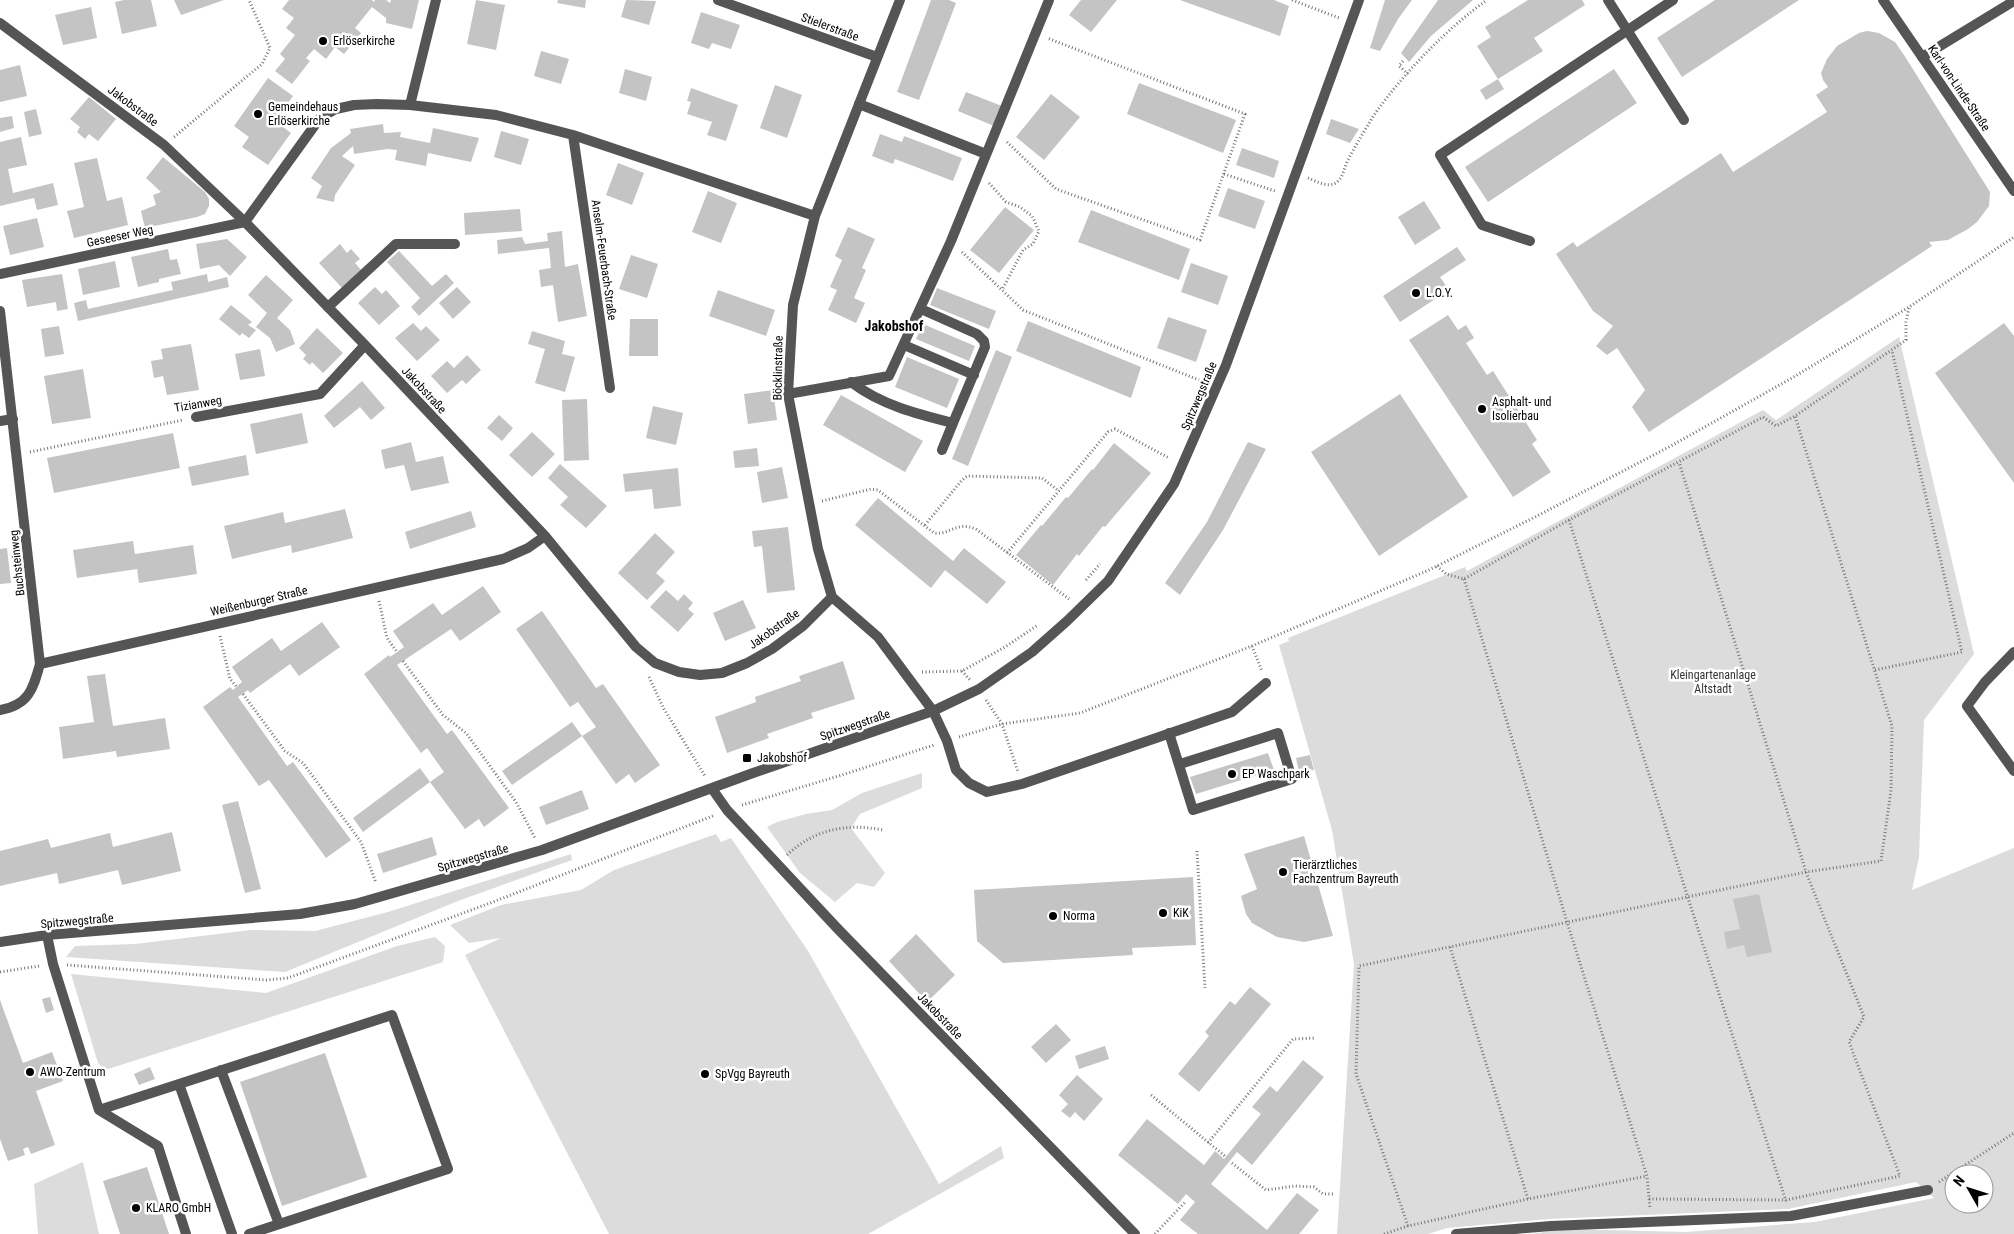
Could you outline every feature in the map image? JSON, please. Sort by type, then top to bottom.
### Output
[{"type":"street","points":[[410,105],[436,0]]},
{"type":"street","name":"Stielerstraße","points":[[718,0],[877,57]]},
{"type":"street","name":"Böcklinstraße","points":[[832,597],[818,549],[788,394],[793,305],[815,216],[900,0]]},
{"type":"street","points":[[788,394],[889,376],[951,241],[1049,0]]},
{"type":"street","name":"Spitzwegstraße","points":[[0,942],[47,936],[300,914],[355,904],[542,850],[933,711],[979,689],[1032,652],[1108,581],[1174,484],[1226,365],[1359,0]]},
{"type":"street","points":[[1608,0],[1684,120]]},
{"type":"street","points":[[1530,241],[1482,225],[1440,155],[1673,0]]},
{"type":"street","name":"Karl-von-Linde-Straße","points":[[1883,0],[2014,191]]},
{"type":"street","points":[[1922,57],[2014,1]]},
{"type":"street","name":"Jakobstraße","points":[[0,23],[164,145],[245,222],[365,345],[545,536],[636,647],[655,663],[680,672],[700,674],[722,672],[747,663],[772,649],[803,626],[832,597]]},
{"type":"street","points":[[859,104],[986,154]]},
{"type":"street","points":[[245,222],[320,118],[336,109],[354,105],[410,105],[496,115],[573,135],[815,216]]},
{"type":"street","name":"Anselm-Feuerbach-Straße","points":[[573,135],[610,388]]},
{"type":"street","name":"Geseeser Weg","points":[[0,274],[245,222]]},
{"type":"street","points":[[328,307],[396,244],[455,244]]},
{"type":"street","points":[[921,309],[977,334],[982,338],[985,347],[942,450]]},
{"type":"street","name":"Buchsteinweg","points":[[0,311],[40,664]]},
{"type":"street","name":"Tizianweg","points":[[196,418],[320,394],[365,345]]},
{"type":"street","points":[[904,345],[974,375]]},
{"type":"street","points":[[851,382],[879,400],[922,415],[953,423]]},
{"type":"street","points":[[0,421],[13,419]]},
{"type":"street","name":"Weißenburger Straße","points":[[40,664],[503,559],[528,548],[545,536]]},
{"type":"street","points":[[832,597],[878,636],[933,711],[947,741],[956,770],[969,783],[987,792],[1022,784],[1232,712],[1266,684]]},
{"type":"street","points":[[2014,652],[1985,682],[1967,706],[2014,771]]},
{"type":"street","points":[[0,710],[23,702],[33,689],[40,664]]},
{"type":"street","points":[[1169,733],[1194,810],[1292,779],[1278,733],[1180,764]]},
{"type":"street","name":"Jakobstraße","points":[[713,790],[727,810],[837,928],[1135,1234]]},
{"type":"street","points":[[47,936],[53,964],[99,1110],[158,1146],[186,1234]]},
{"type":"street","points":[[99,1110],[392,1015],[448,1169],[249,1234]]},
{"type":"street","points":[[221,1070],[279,1224]]},
{"type":"street","points":[[179,1084],[232,1234]]},
{"type":"street","points":[[1456,1234],[1551,1226],[1791,1216],[1928,1190]]},
{"type":"path","points":[[164,145],[262,64],[270,48],[249,0]]},
{"type":"path","points":[[1292,0],[1351,22]]},
{"type":"path","points":[[1297,174],[1327,184],[1333,184],[1338,181],[1375,115],[1408,74],[1433,47],[1487,0]]},
{"type":"path","points":[[1335,26],[1341,8]]},
{"type":"path","points":[[995,132],[1056,189],[1200,240],[1245,114],[1035,34]]},
{"type":"path","points":[[1402,61],[1399,66],[1408,74]]},
{"type":"path","points":[[978,172],[1006,202],[1020,206],[1032,216],[1038,230],[1033,244],[1023,250],[1002,290]]},
{"type":"path","points":[[1224,174],[1276,191]]},
{"type":"path","points":[[1273,201],[1278,184]]},
{"type":"path","points":[[0,972],[53,964],[266,980],[288,978],[493,902],[727,810],[842,776],[1002,724],[1080,713],[1252,646],[1436,566],[1538,516],[1670,447],[1792,378],[1909,307],[2014,237]]},
{"type":"path","points":[[951,241],[1023,310],[1204,382]]},
{"type":"path","points":[[1436,566],[1446,574],[1464,579],[1569,520],[1763,417],[1776,426],[1795,416],[1906,340],[1906,322],[1909,307]]},
{"type":"path","points":[[1875,670],[1962,652],[1892,351]]},
{"type":"path","points":[[1200,391],[1207,375]]},
{"type":"path","points":[[1408,1226],[1356,1074],[1359,966],[1806,872],[1881,861],[1891,790],[1892,726],[1795,416]]},
{"type":"path","name":"Tizianweg","points":[[18,457],[35,450],[196,418]]},
{"type":"path","points":[[1007,553],[1108,432],[1115,429],[1170,459],[1183,464]]},
{"type":"path","points":[[1167,466],[1174,450]]},
{"type":"path","points":[[1649,1199],[1786,1200],[1900,1176],[1850,1042],[1864,1017],[1806,872],[1679,462]]},
{"type":"path","points":[[925,525],[967,476],[1042,478],[1059,491]]},
{"type":"path","points":[[809,504],[871,489],[878,490],[934,533],[957,526],[967,526],[976,529],[1068,598],[1079,609]]},
{"type":"path","points":[[1569,520],[1688,898],[1786,1200]]},
{"type":"path","points":[[1084,583],[1102,562]]},
{"type":"path","points":[[1464,579],[1567,922],[1647,1176],[1651,1222]]},
{"type":"path","points":[[376,588],[387,638],[397,652]]},
{"type":"path","points":[[1061,605],[1073,594]]},
{"type":"path","points":[[218,624],[230,679],[237,687]]},
{"type":"path","points":[[904,672],[962,671],[1040,624]]},
{"type":"path","points":[[1252,646],[1266,684]]},
{"type":"path","points":[[403,661],[443,715],[466,733],[516,802],[542,850]]},
{"type":"path","points":[[979,689],[1002,724],[1022,784]]},
{"type":"path","points":[[243,694],[285,750],[303,763],[361,842],[380,897]]},
{"type":"path","points":[[659,698],[703,772]]},
{"type":"path","points":[[778,864],[797,846],[815,835],[834,829],[862,826],[883,830]]},
{"type":"path","points":[[1197,850],[1205,988]]},
{"type":"path","points":[[1450,947],[1528,1199]]},
{"type":"path","points":[[1208,1143],[1293,1039],[1316,1038]]},
{"type":"path","points":[[1151,1095],[1226,1157]]},
{"type":"path","points":[[1928,1190],[2014,1133]]},
{"type":"path","points":[[1232,1163],[1266,1190],[1295,1186],[1314,1187],[1322,1194],[1334,1194]]},
{"type":"path","points":[[1384,1234],[1408,1226],[1528,1199],[1647,1176]]},
{"type":"path","points":[[1156,1234],[1186,1201]]},
{"type":"green space","name":"Kleingartenanlage Altstadt","points":[[1899,337],[1974,654],[1924,720],[1919,857],[1912,890],[2014,848],[2014,1234],[1532,1234],[1563,1229],[1686,1232],[1815,1222],[1934,1198],[1916,1182],[1788,1209],[1548,1219],[1447,1228],[1428,1234],[1337,1234],[1354,964],[1332,830],[1279,645],[1289,641],[1288,638],[1465,567],[1467,571],[1763,410],[1776,420]]},
{"type":"green space","points":[[922,773],[922,788],[860,814],[851,828],[885,873],[874,887],[857,883],[835,902],[800,873],[767,827],[777,822],[806,814],[832,810],[862,793]]},
{"type":"green space","points":[[716,834],[721,842],[731,838],[808,951],[939,1184],[1001,1146],[1004,1158],[868,1234],[609,1234],[465,955],[501,938],[469,943],[450,925],[501,905],[581,890],[614,870]]},
{"type":"green space","points":[[571,854],[572,860],[458,901],[285,972],[66,957],[75,946],[135,944],[251,930],[315,931],[388,912]]},
{"type":"green space","points":[[435,937],[445,946],[443,962],[105,1070],[98,1063],[71,974],[266,993],[397,946]]},
{"type":"green space","points":[[83,1162],[99,1234],[38,1234],[34,1184]]},
{"type":"building","points":[[151,0],[157,26],[122,34],[115,2]]},
{"type":"building","points":[[174,0],[224,0],[181,15]]},
{"type":"building","name":"Erlöserkirche","points":[[289,0],[372,0],[374,2],[375,0],[386,0],[390,3],[391,0],[419,0],[412,29],[386,23],[386,18],[372,7],[355,28],[361,33],[344,54],[335,47],[326,59],[314,49],[306,58],[310,61],[292,84],[275,71],[285,59],[280,54],[295,35],[286,28],[294,18],[282,9]]},
{"type":"building","points":[[476,0],[505,5],[496,50],[467,44]]},
{"type":"building","points":[[558,0],[586,0],[585,8],[557,3]]},
{"type":"building","points":[[626,0],[656,1],[649,25],[621,17]]},
{"type":"building","points":[[931,0],[949,0],[956,3],[919,100],[897,92]]},
{"type":"building","points":[[1081,0],[1117,0],[1091,32],[1069,15]]},
{"type":"building","points":[[1180,0],[1274,0],[1289,6],[1280,36]]},
{"type":"building","points":[[1385,0],[1412,0],[1398,19],[1380,51],[1370,48]]},
{"type":"building","points":[[1438,0],[1473,0],[1431,36],[1409,62],[1401,53]]},
{"type":"building","points":[[1528,0],[1582,0],[1585,5],[1534,38],[1543,51],[1498,79],[1477,46],[1491,37],[1485,27]]},
{"type":"building","points":[[1715,0],[1799,0],[1682,77],[1657,38]]},
{"type":"building","points":[[91,7],[97,38],[63,45],[55,15]]},
{"type":"building","points":[[701,12],[740,25],[731,49],[712,43],[709,49],[691,43]]},
{"type":"building","points":[[1867,31],[1879,33],[1895,42],[1990,192],[1989,206],[1977,222],[1968,229],[1948,240],[1929,242],[1932,246],[1649,432],[1632,407],[1645,390],[1617,348],[1607,355],[1596,346],[1613,326],[1593,311],[1556,254],[1573,242],[1577,247],[1721,153],[1733,172],[1827,112],[1816,95],[1828,87],[1821,73],[1827,59],[1837,46],[1859,33]]},
{"type":"building","points":[[541,51],[569,59],[561,84],[534,76]]},
{"type":"building","points":[[20,65],[27,96],[0,102],[0,70]]},
{"type":"building","points":[[625,69],[652,77],[646,101],[619,93]]},
{"type":"building","points":[[1614,69],[1637,103],[1488,202],[1465,167]]},
{"type":"building","points":[[268,78],[293,96],[275,121],[291,133],[268,165],[242,147],[249,137],[234,126]]},
{"type":"building","points":[[1498,79],[1504,89],[1486,100],[1480,90]]},
{"type":"building","points":[[1139,83],[1236,120],[1223,153],[1127,114]]},
{"type":"building","points":[[775,85],[802,95],[787,138],[760,128]]},
{"type":"building","points":[[691,88],[738,105],[726,141],[707,135],[712,122],[687,114],[691,102],[687,101]]},
{"type":"building","points":[[966,92],[1002,106],[994,126],[958,111]]},
{"type":"building","points":[[1051,94],[1080,117],[1044,160],[1016,137]]},
{"type":"building","points":[[89,97],[116,119],[98,141],[89,134],[85,139],[77,132],[80,127],[70,119]]},
{"type":"building","points":[[36,109],[42,134],[29,137],[24,112]]},
{"type":"building","points":[[12,116],[14,128],[0,132],[0,118]]},
{"type":"building","points":[[1331,119],[1359,129],[1350,143],[1326,134]]},
{"type":"building","points":[[383,124],[384,133],[401,132],[400,137],[430,143],[433,128],[479,138],[471,162],[428,153],[426,166],[395,160],[397,150],[387,149],[354,154],[353,146],[342,156],[355,165],[335,195],[334,202],[316,198],[322,186],[311,178],[331,148],[351,133],[350,129]]},
{"type":"building","points":[[501,131],[529,139],[521,165],[494,157]]},
{"type":"building","points":[[880,134],[902,142],[904,136],[962,158],[953,181],[895,159],[893,164],[872,156]]},
{"type":"building","points":[[21,137],[27,165],[8,169],[13,193],[53,183],[58,205],[37,210],[34,198],[0,206],[0,142]]},
{"type":"building","points":[[1242,148],[1279,161],[1274,178],[1236,165]]},
{"type":"building","points":[[163,157],[205,192],[209,199],[209,206],[205,214],[197,217],[145,228],[141,211],[156,205],[153,195],[161,192],[146,178]]},
{"type":"building","points":[[97,158],[107,201],[122,197],[128,225],[74,238],[67,211],[84,207],[74,163]]},
{"type":"building","points":[[618,163],[644,173],[632,205],[606,195]]},
{"type":"building","points":[[1228,188],[1265,201],[1255,229],[1218,216]]},
{"type":"building","points":[[708,191],[737,203],[721,243],[692,232]]},
{"type":"building","points":[[1424,201],[1441,228],[1415,245],[1398,217]]},
{"type":"building","points":[[1005,207],[1034,230],[999,273],[970,250]]},
{"type":"building","points":[[520,209],[522,231],[465,235],[464,213]]},
{"type":"building","points":[[1091,210],[1190,249],[1179,280],[1078,242]]},
{"type":"building","points":[[37,218],[44,247],[10,255],[3,226]]},
{"type":"building","points":[[848,227],[875,239],[862,268],[866,270],[854,298],[865,303],[856,323],[828,310],[837,290],[830,287],[842,260],[835,256]]},
{"type":"building","points":[[562,231],[565,267],[578,264],[587,316],[558,322],[553,285],[541,287],[539,270],[551,268],[549,248],[498,254],[497,240],[522,237],[525,244],[548,241],[547,233]]},
{"type":"building","points":[[227,239],[247,257],[230,276],[219,265],[200,269],[196,244]]},
{"type":"building","points":[[340,244],[347,253],[351,249],[360,259],[355,263],[362,271],[343,289],[319,263]]},
{"type":"building","name":"L.O.Y.","points":[[1457,247],[1466,260],[1440,277],[1449,290],[1400,322],[1383,296]]},
{"type":"building","points":[[168,249],[170,260],[177,259],[181,274],[159,279],[159,282],[138,287],[131,257]]},
{"type":"building","points":[[399,251],[432,286],[446,274],[454,283],[419,316],[411,307],[420,298],[387,262]]},
{"type":"building","points":[[631,255],[658,264],[647,298],[619,289]]},
{"type":"building","points":[[115,261],[120,287],[83,295],[78,269]]},
{"type":"building","points":[[1191,263],[1228,276],[1218,305],[1181,292]]},
{"type":"building","points":[[62,274],[68,309],[57,311],[56,302],[27,307],[22,280]]},
{"type":"building","points":[[207,274],[208,282],[227,277],[229,287],[78,321],[74,303],[86,300],[88,309],[173,290],[171,282]]},
{"type":"building","points":[[266,275],[293,300],[277,318],[290,330],[295,344],[276,352],[270,338],[256,327],[267,313],[248,295]]},
{"type":"building","points":[[375,287],[382,294],[386,290],[400,306],[379,325],[358,303]]},
{"type":"building","points":[[457,287],[471,302],[453,319],[439,303]]},
{"type":"building","points":[[937,288],[996,311],[989,329],[930,305]]},
{"type":"building","points":[[718,290],[775,310],[766,336],[709,316]]},
{"type":"building","points":[[231,305],[252,322],[248,325],[256,330],[249,338],[242,333],[240,336],[219,319]]},
{"type":"building","name":"Asphalt- und Isolierbau","points":[[1448,315],[1458,330],[1466,325],[1474,338],[1466,343],[1487,375],[1493,371],[1537,440],[1532,444],[1551,472],[1513,497],[1409,340]]},
{"type":"building","points":[[1168,317],[1207,330],[1196,362],[1157,348]]},
{"type":"building","points":[[630,319],[658,319],[658,356],[629,356]]},
{"type":"building","points":[[1028,321],[1141,367],[1131,398],[1016,351]]},
{"type":"building","points":[[413,323],[421,331],[426,326],[440,340],[417,361],[395,338]]},
{"type":"building","points":[[2004,323],[2014,336],[2014,483],[1935,373]]},
{"type":"building","points":[[923,324],[975,346],[969,361],[916,339]]},
{"type":"building","points":[[59,326],[64,354],[45,357],[41,329]]},
{"type":"building","points":[[317,328],[343,353],[323,373],[312,362],[310,365],[303,359],[306,355],[299,348]]},
{"type":"building","points":[[532,331],[565,341],[562,354],[575,357],[565,392],[535,383],[545,349],[528,344]]},
{"type":"building","points":[[191,344],[199,390],[167,395],[163,376],[154,378],[151,361],[163,359],[161,349]]},
{"type":"building","points":[[260,349],[265,376],[240,380],[235,354]]},
{"type":"building","points":[[996,350],[1012,357],[968,466],[952,459]]},
{"type":"building","points":[[467,355],[481,370],[466,384],[462,380],[447,393],[431,376],[447,361],[454,368]]},
{"type":"building","points":[[907,357],[959,379],[947,408],[895,387]]},
{"type":"building","points":[[83,369],[91,418],[52,424],[44,376]]},
{"type":"building","points":[[362,381],[385,408],[371,420],[360,407],[334,428],[324,416]]},
{"type":"building","points":[[773,390],[777,420],[748,424],[744,394]]},
{"type":"building","points":[[1400,394],[1468,497],[1379,556],[1311,452]]},
{"type":"building","points":[[841,395],[923,441],[905,472],[823,425]]},
{"type":"building","points":[[587,399],[589,460],[564,461],[562,400]]},
{"type":"building","points":[[653,406],[683,413],[676,445],[646,438]]},
{"type":"building","points":[[302,413],[308,443],[256,454],[250,424]]},
{"type":"building","points":[[499,415],[513,428],[502,441],[487,428]]},
{"type":"building","points":[[532,432],[555,454],[532,477],[509,455]]},
{"type":"building","points":[[173,433],[180,468],[54,493],[47,458]]},
{"type":"building","points":[[411,442],[416,462],[443,456],[449,483],[411,491],[404,465],[385,469],[381,450]]},
{"type":"building","points":[[1248,442],[1266,449],[1223,530],[1180,595],[1165,583],[1207,522]]},
{"type":"building","points":[[1114,443],[1151,473],[1105,527],[1103,526],[1079,556],[1077,554],[1053,585],[1016,555],[1066,497],[1068,498],[1093,470]]},
{"type":"building","points":[[757,448],[759,466],[735,468],[733,451]]},
{"type":"building","points":[[246,455],[249,475],[192,486],[188,467]]},
{"type":"building","points":[[560,464],[607,506],[586,528],[560,505],[568,497],[548,478]]},
{"type":"building","points":[[782,467],[788,498],[762,503],[757,472]]},
{"type":"building","points":[[678,468],[681,506],[654,509],[652,489],[625,492],[623,474]]},
{"type":"building","points":[[878,498],[953,561],[964,548],[1006,582],[987,604],[945,570],[931,588],[855,525]]},
{"type":"building","points":[[345,509],[353,538],[292,553],[291,545],[232,559],[224,526],[283,512],[285,523]]},
{"type":"building","points":[[471,511],[476,527],[410,549],[405,532]]},
{"type":"building","points":[[788,527],[795,590],[767,593],[762,546],[754,547],[752,531]]},
{"type":"building","points":[[655,533],[675,552],[656,573],[665,581],[647,600],[618,573]]},
{"type":"building","points":[[133,541],[135,554],[193,545],[197,574],[139,583],[137,569],[77,578],[73,550]]},
{"type":"building","points":[[7,548],[11,583],[0,584],[0,549]]},
{"type":"building","points":[[483,586],[501,612],[460,641],[451,629],[397,665],[447,734],[452,730],[509,808],[484,827],[479,819],[465,829],[430,782],[444,772],[427,748],[421,753],[364,674],[389,655],[390,657],[404,647],[393,631],[433,603],[442,615]]},
{"type":"building","points":[[666,590],[678,601],[684,594],[693,603],[688,609],[694,614],[678,632],[650,607]]},
{"type":"building","points":[[743,600],[756,628],[725,641],[713,613]]},
{"type":"building","points":[[542,611],[596,688],[603,684],[660,765],[635,783],[629,774],[616,784],[582,736],[596,727],[578,702],[570,707],[516,629]]},
{"type":"building","points":[[322,622],[340,647],[299,676],[290,664],[250,693],[248,690],[238,697],[287,766],[293,762],[351,840],[326,858],[269,780],[259,786],[203,707],[230,687],[233,690],[242,682],[232,667],[272,638],[281,651]]},
{"type":"building","points":[[843,661],[855,699],[811,713],[813,718],[767,734],[769,738],[727,753],[715,717],[756,702],[755,697],[801,681],[799,676]]},
{"type":"building","points":[[105,674],[113,726],[165,718],[170,749],[117,757],[116,751],[63,759],[59,727],[94,722],[87,676]]},
{"type":"building","points":[[572,722],[582,736],[512,785],[502,771]]},
{"type":"building","name":"EP Waschpark","points":[[1268,753],[1274,770],[1196,794],[1190,777]]},
{"type":"building","points":[[1310,755],[1314,770],[1299,773],[1296,758]]},
{"type":"building","points":[[420,768],[430,782],[363,832],[353,818]]},
{"type":"building","points":[[582,790],[589,809],[546,825],[539,807]]},
{"type":"building","points":[[238,801],[261,889],[245,893],[222,805]]},
{"type":"building","points":[[172,832],[181,871],[122,885],[118,870],[59,884],[57,873],[0,886],[0,851],[48,839],[51,848],[110,833],[113,847]]},
{"type":"building","name":"Tierärztliches Fachzentrum Bayreuth","points":[[1304,836],[1333,936],[1304,942],[1277,937],[1252,923],[1246,914],[1241,896],[1257,889],[1244,854]]},
{"type":"building","points":[[432,837],[437,855],[383,873],[377,854]]},
{"type":"building","name":"Norma","points":[[1193,877],[1196,945],[1132,948],[1133,955],[1003,963],[977,941],[974,890]]},
{"type":"building","points":[[1759,894],[1772,952],[1747,957],[1744,945],[1727,949],[1724,932],[1740,929],[1733,899]]},
{"type":"building","points":[[916,934],[955,975],[927,1002],[889,961]]},
{"type":"building","points":[[1250,987],[1271,1004],[1199,1092],[1178,1074],[1209,1036],[1205,1032],[1230,1001],[1235,1005]]},
{"type":"building","points":[[50,997],[54,1010],[46,1013],[42,999]]},
{"type":"building","name":"AWO-Zentrum","points":[[0,1000],[23,1063],[52,1052],[63,1081],[36,1091],[55,1145],[31,1154],[28,1147],[23,1149],[25,1155],[8,1161],[0,1139]]},
{"type":"building","points":[[1056,1024],[1071,1040],[1046,1063],[1031,1047]]},
{"type":"building","points":[[1105,1046],[1109,1059],[1079,1069],[1075,1056]]},
{"type":"building","points":[[325,1053],[367,1177],[282,1206],[240,1082]]},
{"type":"building","points":[[1303,1060],[1324,1077],[1252,1165],[1237,1152],[1211,1184],[1267,1230],[1297,1193],[1319,1210],[1299,1234],[1198,1234],[1180,1220],[1195,1202],[1186,1194],[1178,1204],[1118,1155],[1147,1119],[1204,1165],[1215,1151],[1224,1159],[1261,1114],[1252,1107],[1270,1086],[1277,1092]]},
{"type":"building","points":[[150,1067],[155,1079],[139,1085],[134,1074]]},
{"type":"building","points":[[1077,1075],[1103,1099],[1084,1121],[1075,1112],[1070,1118],[1061,1111],[1068,1104],[1059,1095]]},
{"type":"building","name":"KLARO GmbH","points":[[147,1167],[169,1234],[120,1234],[103,1181]]},
{"type":"place","name":"Erlöserkirche","points":[[323,41]]},
{"type":"place","name":"Gemeindehaus Erlöserkirche","points":[[258,114]]},
{"type":"place","name":"L.O.Y.","points":[[1416,293]]},
{"type":"place","name":"Asphalt- und Isolierbau","points":[[1482,409]]},
{"type":"place","name":"Jakobshof","points":[[747,758]]},
{"type":"place","name":"EP Waschpark","points":[[1232,774]]},
{"type":"place","name":"Tierärztliches Fachzentrum Bayreuth","points":[[1283,872]]},
{"type":"place","name":"KiK","points":[[1163,913]]},
{"type":"place","name":"Norma","points":[[1053,916]]},
{"type":"place","name":"AWO-Zentrum","points":[[30,1072]]},
{"type":"place","name":"SpVgg Bayreuth","points":[[705,1074]]},
{"type":"place","name":"KLARO GmbH","points":[[136,1208]]},
{"type":"district","name":"Jakobshof","points":[[894,326]]}]
